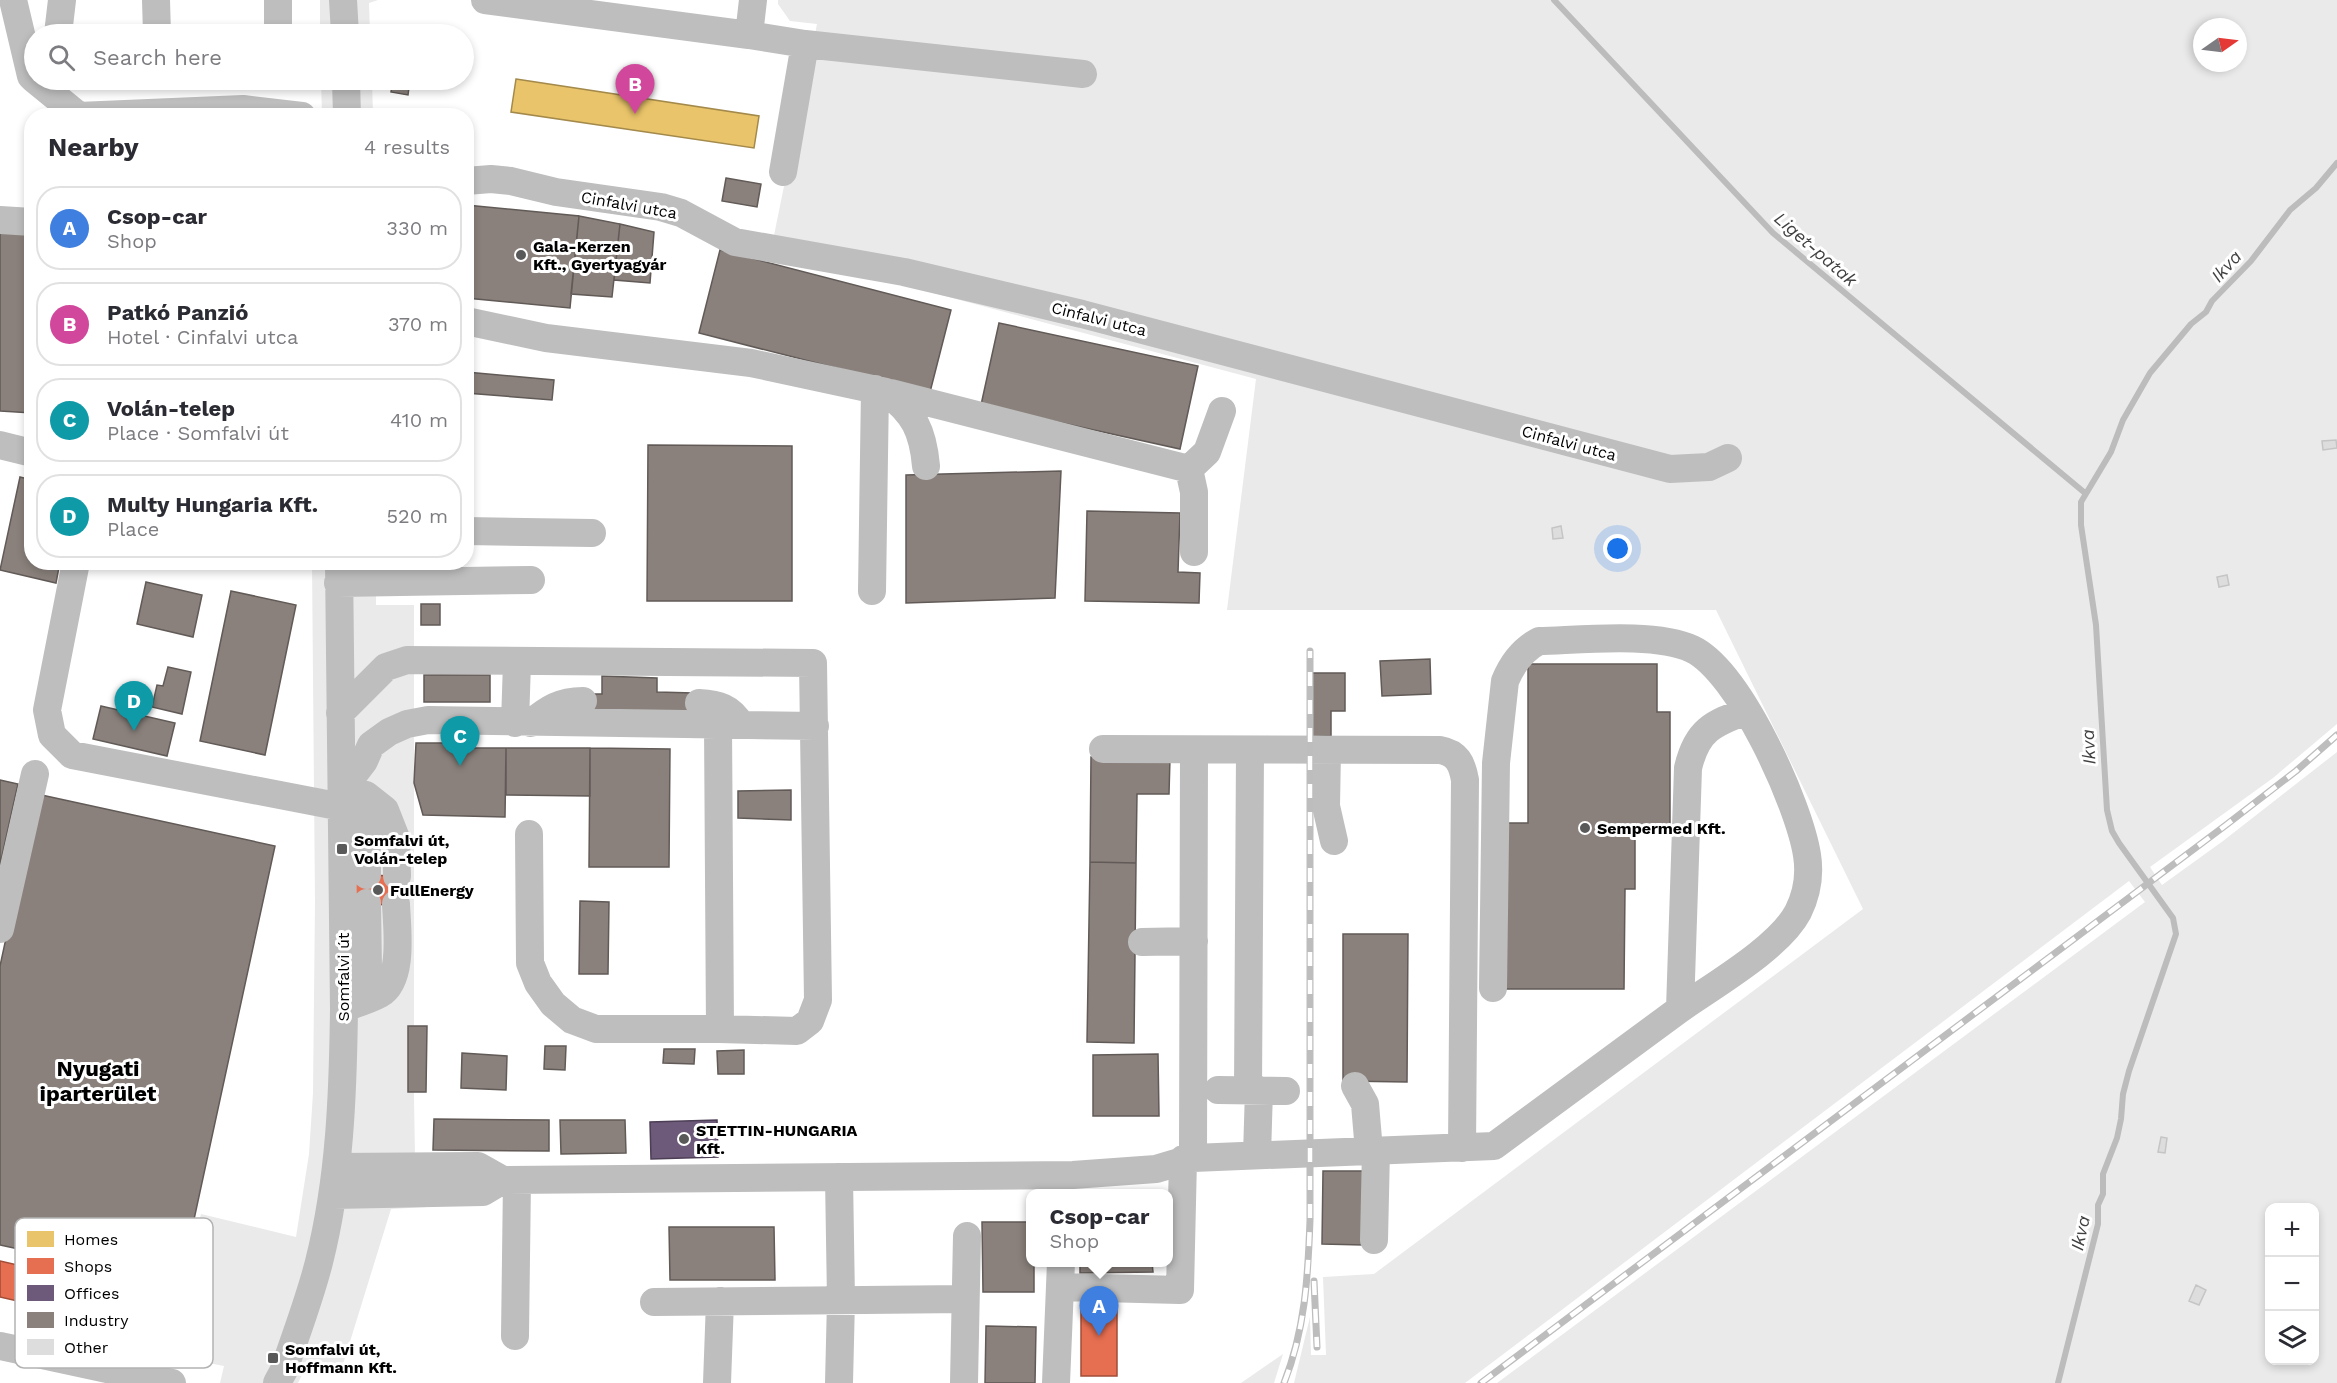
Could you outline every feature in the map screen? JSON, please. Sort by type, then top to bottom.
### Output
[{"type":"street","points":[[13,0],[24,46]]},
{"type":"street","points":[[59,24],[62,0]]},
{"type":"street","points":[[156,0],[157,24]]},
{"type":"street","points":[[278,0],[278,24]]},
{"type":"street","points":[[343,0],[344,24]]},
{"type":"street","points":[[749,35],[753,0]]},
{"type":"street","points":[[498,1],[669,12],[749,35],[805,44],[1083,75]]},
{"type":"street","points":[[783,172],[805,44]]},
{"type":"street","points":[[48,90],[70,108]]},
{"type":"street","points":[[346,90],[347,108]]},
{"type":"street","name":"Cinfalvi utca","points":[[474,181],[511,181],[556,192],[661,207],[681,213],[735,242],[904,272],[1082,314],[1670,469],[1709,467],[1728,458]]},
{"type":"street","points":[[0,220],[24,222]]},
{"type":"street","points":[[474,323],[546,338],[751,363],[880,391],[1189,469]]},
{"type":"street","points":[[880,391],[901,403],[912,416],[924,446],[926,466]]},
{"type":"street","points":[[872,591],[880,391]]},
{"type":"street","points":[[1189,469],[1207,452],[1222,411]]},
{"type":"street","points":[[0,445],[24,451]]},
{"type":"street","points":[[1189,469],[1194,492],[1194,552]]},
{"type":"street","points":[[474,531],[592,533]]},
{"type":"street","points":[[74,570],[47,710],[52,735],[63,747],[72,755],[350,797],[385,810],[396,838],[397,876]]},
{"type":"street","points":[[339,573],[531,580]]},
{"type":"street","name":"Somfalvi út","points":[[277,1383],[287,1360],[319,1262],[333,1195],[344,1065],[350,797],[340,713],[339,573]]},
{"type":"street","points":[[333,1195],[483,1192],[510,1180],[839,1177],[1064,1184],[1156,1169],[1188,1159],[1486,1147],[1502,1141],[1778,939],[1797,915],[1807,885],[1807,855],[1790,798],[1747,711],[1710,663],[1692,649],[1670,641],[1656,639],[1539,640],[1528,647],[1510,669],[1504,681],[1496,763],[1493,988]]},
{"type":"street","points":[[340,713],[386,667],[407,660],[813,663],[818,1000],[810,1021],[797,1031],[597,1029],[572,1020],[553,1004],[538,983],[530,963],[528,834]]},
{"type":"street","points":[[517,662],[523,723]]},
{"type":"street","points":[[523,723],[560,702],[583,701]]},
{"type":"street","points":[[699,703],[722,706],[732,711],[720,1029]]},
{"type":"street","points":[[1680,1009],[1688,768],[1698,739],[1707,730],[1718,722],[1747,711]]},
{"type":"street","points":[[367,875],[350,797],[371,745],[389,732],[407,724],[428,720],[815,726]]},
{"type":"street","points":[[1103,749],[1440,750],[1455,756],[1463,769],[1465,780],[1462,1148]]},
{"type":"street","points":[[1056,1383],[1061,1275],[1180,1290],[1188,1159],[1194,941],[1194,750]]},
{"type":"street","points":[[1250,751],[1264,1090],[1257,1155]]},
{"type":"street","points":[[1327,751],[1326,806],[1334,841]]},
{"type":"street","points":[[0,929],[35,774]]},
{"type":"street","points":[[344,1008],[368,969],[366,903]]},
{"type":"street","points":[[344,1008],[381,993],[393,978],[397,957],[396,904]]},
{"type":"street","points":[[1142,942],[1194,941]]},
{"type":"street","points":[[1355,1086],[1365,1104],[1372,1151],[1374,1240]]},
{"type":"street","points":[[1218,1090],[1264,1090]]},
{"type":"street","points":[[336,1167],[478,1166],[510,1180]]},
{"type":"street","points":[[839,1177],[841,1300],[839,1383]]},
{"type":"street","points":[[510,1180],[515,1336]]},
{"type":"street","points":[[964,1383],[967,1236]]},
{"type":"street","points":[[654,1302],[965,1299]]},
{"type":"street","points":[[717,1383],[720,1301]]},
{"type":"street","points":[[0,1346],[15,1349]]},
{"type":"street","points":[[102,1368],[172,1383]]},
{"type":"shaded area","points":[[320,0],[378,0],[369,3],[370,24],[320,24]]},
{"type":"shaded area","points":[[778,0],[2337,0],[2337,724],[2273,778],[2150,867],[2162,885],[2223,841],[2337,752],[2337,1383],[1497,1383],[2145,902],[2129,881],[1465,1383],[1294,1383],[1310,1317],[1311,1355],[1326,1355],[1323,1277],[1374,1274],[1863,909],[1716,610],[1227,610],[1256,379],[892,282],[770,255],[817,24],[790,21],[778,4]]},
{"type":"shaded area","points":[[321,90],[372,90],[373,108],[322,108]]},
{"type":"shaded area","points":[[312,570],[376,570],[376,605],[414,605],[415,1156],[427,1207],[391,1209],[340,1374],[307,1365],[298,1383],[220,1383],[224,1366],[213,1364],[213,1218],[200,1218],[201,1214],[296,1237],[309,1154],[313,1093],[315,902]]},
{"type":"shaded area","points":[[1283,1354],[1274,1383],[1241,1383]]},
{"type":"building: Homes","points":[[516,79],[759,116],[754,148],[511,112]]},
{"type":"building: Shops","name":"FullEnergy","points":[[354,875],[403,876],[403,905],[353,904]]},
{"type":"building: Shops","points":[[0,1261],[15,1264],[15,1300],[0,1297]]},
{"type":"building: Shops","points":[[1081,1297],[1117,1297],[1117,1376],[1081,1376]]},
{"type":"building: Offices","name":"STETTIN-HUNGARIA Kft.","points":[[717,1120],[718,1157],[651,1159],[650,1122]]},
{"type":"building: Industry","points":[[391,90],[409,90],[408,95],[391,92]]},
{"type":"building: Industry","points":[[726,178],[761,184],[757,207],[722,201]]},
{"type":"building: Industry","name":"Gala-Kerzen Kft., Gyertyagyár","points":[[474,206],[579,216],[570,308],[474,299]]},
{"type":"building: Industry","points":[[579,216],[620,224],[612,297],[571,294]]},
{"type":"building: Industry","points":[[620,224],[654,232],[650,283],[614,280]]},
{"type":"building: Industry","points":[[0,230],[24,232],[24,412],[0,411]]},
{"type":"building: Industry","points":[[720,250],[951,310],[930,392],[699,333]]},
{"type":"building: Industry","points":[[999,323],[1198,366],[1180,449],[981,405]]},
{"type":"building: Industry","points":[[474,373],[554,380],[552,400],[474,394]]},
{"type":"building: Industry","points":[[648,445],[792,446],[792,601],[647,601]]},
{"type":"building: Industry","points":[[1061,471],[1055,598],[906,603],[906,475]]},
{"type":"building: Industry","points":[[20,477],[24,478],[24,570],[58,570],[56,583],[0,570]]},
{"type":"building: Industry","points":[[1087,511],[1180,513],[1178,572],[1200,573],[1199,603],[1085,601]]},
{"type":"building: Industry","points":[[146,582],[202,595],[193,637],[137,624]]},
{"type":"building: Industry","points":[[231,591],[296,605],[265,755],[200,741]]},
{"type":"building: Industry","points":[[421,604],[440,604],[440,625],[421,625]]},
{"type":"building: Industry","points":[[1430,659],[1431,694],[1382,696],[1380,661]]},
{"type":"building: Industry","name":"Sempermed Kft.","points":[[1528,664],[1657,664],[1657,712],[1670,712],[1670,832],[1635,832],[1635,889],[1625,889],[1624,989],[1499,989],[1499,823],[1528,823]]},
{"type":"building: Industry","points":[[168,667],[191,672],[182,714],[152,707],[157,685],[163,686]]},
{"type":"building: Industry","points":[[1311,673],[1345,673],[1345,711],[1331,711],[1331,736],[1312,737]]},
{"type":"building: Industry","points":[[424,675],[490,675],[490,702],[424,702]]},
{"type":"building: Industry","points":[[602,676],[657,678],[657,692],[693,693],[692,714],[586,712],[586,694],[602,694]]},
{"type":"building: Industry","points":[[101,706],[175,723],[167,756],[93,739]]},
{"type":"building: Industry","points":[[416,743],[453,743],[453,748],[506,748],[505,817],[423,815],[414,783]]},
{"type":"building: Industry","points":[[506,748],[590,748],[590,796],[506,795]]},
{"type":"building: Industry","points":[[590,748],[670,749],[669,867],[589,867]]},
{"type":"building: Industry","points":[[1091,757],[1170,758],[1169,794],[1137,794],[1136,863],[1090,862]]},
{"type":"building: Industry","points":[[0,780],[18,784],[0,865]]},
{"type":"building: Industry","points":[[791,790],[791,820],[738,818],[738,791]]},
{"type":"building: Industry","points":[[37,794],[275,846],[194,1218],[15,1218],[15,1248],[0,1245],[0,966]]},
{"type":"building: Industry","points":[[1090,862],[1136,863],[1134,1043],[1087,1042]]},
{"type":"building: Industry","points":[[580,901],[609,902],[608,974],[579,974]]},
{"type":"building: Industry","points":[[1343,934],[1408,934],[1407,1082],[1343,1081]]},
{"type":"building: Industry","points":[[408,1026],[427,1026],[426,1092],[408,1092]]},
{"type":"building: Industry","points":[[545,1046],[566,1046],[565,1070],[544,1069]]},
{"type":"building: Industry","points":[[664,1049],[695,1049],[694,1064],[663,1063]]},
{"type":"building: Industry","points":[[744,1050],[744,1074],[718,1074],[717,1051]]},
{"type":"building: Industry","points":[[462,1053],[507,1056],[506,1090],[461,1088]]},
{"type":"building: Industry","points":[[1158,1054],[1159,1116],[1093,1116],[1093,1055]]},
{"type":"building: Industry","points":[[434,1119],[549,1120],[549,1151],[433,1150]]},
{"type":"building: Industry","points":[[560,1120],[625,1120],[626,1153],[561,1154]]},
{"type":"building: Industry","points":[[1323,1171],[1364,1171],[1363,1245],[1322,1244]]},
{"type":"building: Industry","points":[[982,1222],[1026,1222],[1026,1267],[1034,1267],[1034,1292],[983,1292]]},
{"type":"building: Industry","points":[[669,1227],[774,1227],[775,1280],[670,1280]]},
{"type":"building: Industry","points":[[1080,1267],[1152,1267],[1153,1272],[1080,1273]]},
{"type":"building: Industry","points":[[986,1326],[1036,1327],[1035,1383],[985,1383]]},
{"type":"building: Other","points":[[2336,440],[2337,448],[2323,450],[2322,441]]},
{"type":"building: Other","points":[[1561,526],[1563,538],[1553,539],[1552,528]]},
{"type":"building: Other","points":[[2227,575],[2229,585],[2219,587],[2217,577]]},
{"type":"building: Other","points":[[2161,1137],[2167,1138],[2165,1153],[2158,1152]]},
{"type":"building: Other","points":[[2196,1285],[2206,1290],[2199,1305],[2189,1301]]},
{"type":"waterway","name":"Liget-patak","points":[[1554,0],[1773,233],[2085,493]]},
{"type":"waterway","name":"Ikva","points":[[2058,1383],[2098,1224],[2098,1205],[2103,1194],[2103,1174],[2117,1138],[2123,1094],[2129,1071],[2176,934],[2173,918],[2112,831],[2107,810],[2096,625],[2081,525],[2081,502],[2111,452],[2123,420],[2150,373],[2191,324],[2206,312],[2212,301],[2251,261],[2290,210],[2316,188],[2337,163]]},
{"type":"railway","points":[[1284,1383],[1301,1323],[1310,1220],[1310,651]]},
{"type":"railway","points":[[1481,1383],[2226,825],[2296,771],[2337,735]]},
{"type":"railway","points":[[1314,1281],[1317,1347]]},
{"type":"place","name":"Patkó Panzió","points":[[635,114]]},
{"type":"place","name":"Gala-Kerzen Kft., Gyertyagyár","points":[[521,255]]},
{"type":"place","name":"Multy Hungaria Kft.","points":[[134,731]]},
{"type":"place","name":"Volán-telep","points":[[460,766]]},
{"type":"place","name":"Sempermed Kft.","points":[[1585,828]]},
{"type":"place","name":"Somfalvi út, Volán-telep","points":[[342,849]]},
{"type":"place","name":"FullEnergy","points":[[378,890]]},
{"type":"place","name":"STETTIN-HUNGARIA Kft.","points":[[684,1139]]},
{"type":"place","name":"Csop-car","points":[[1099,1336]]},
{"type":"place","name":"Somfalvi út, Hoffmann Kft.","points":[[273,1358]]},
{"type":"district","name":"Nyugati iparterület","points":[[98,1080]]}]
